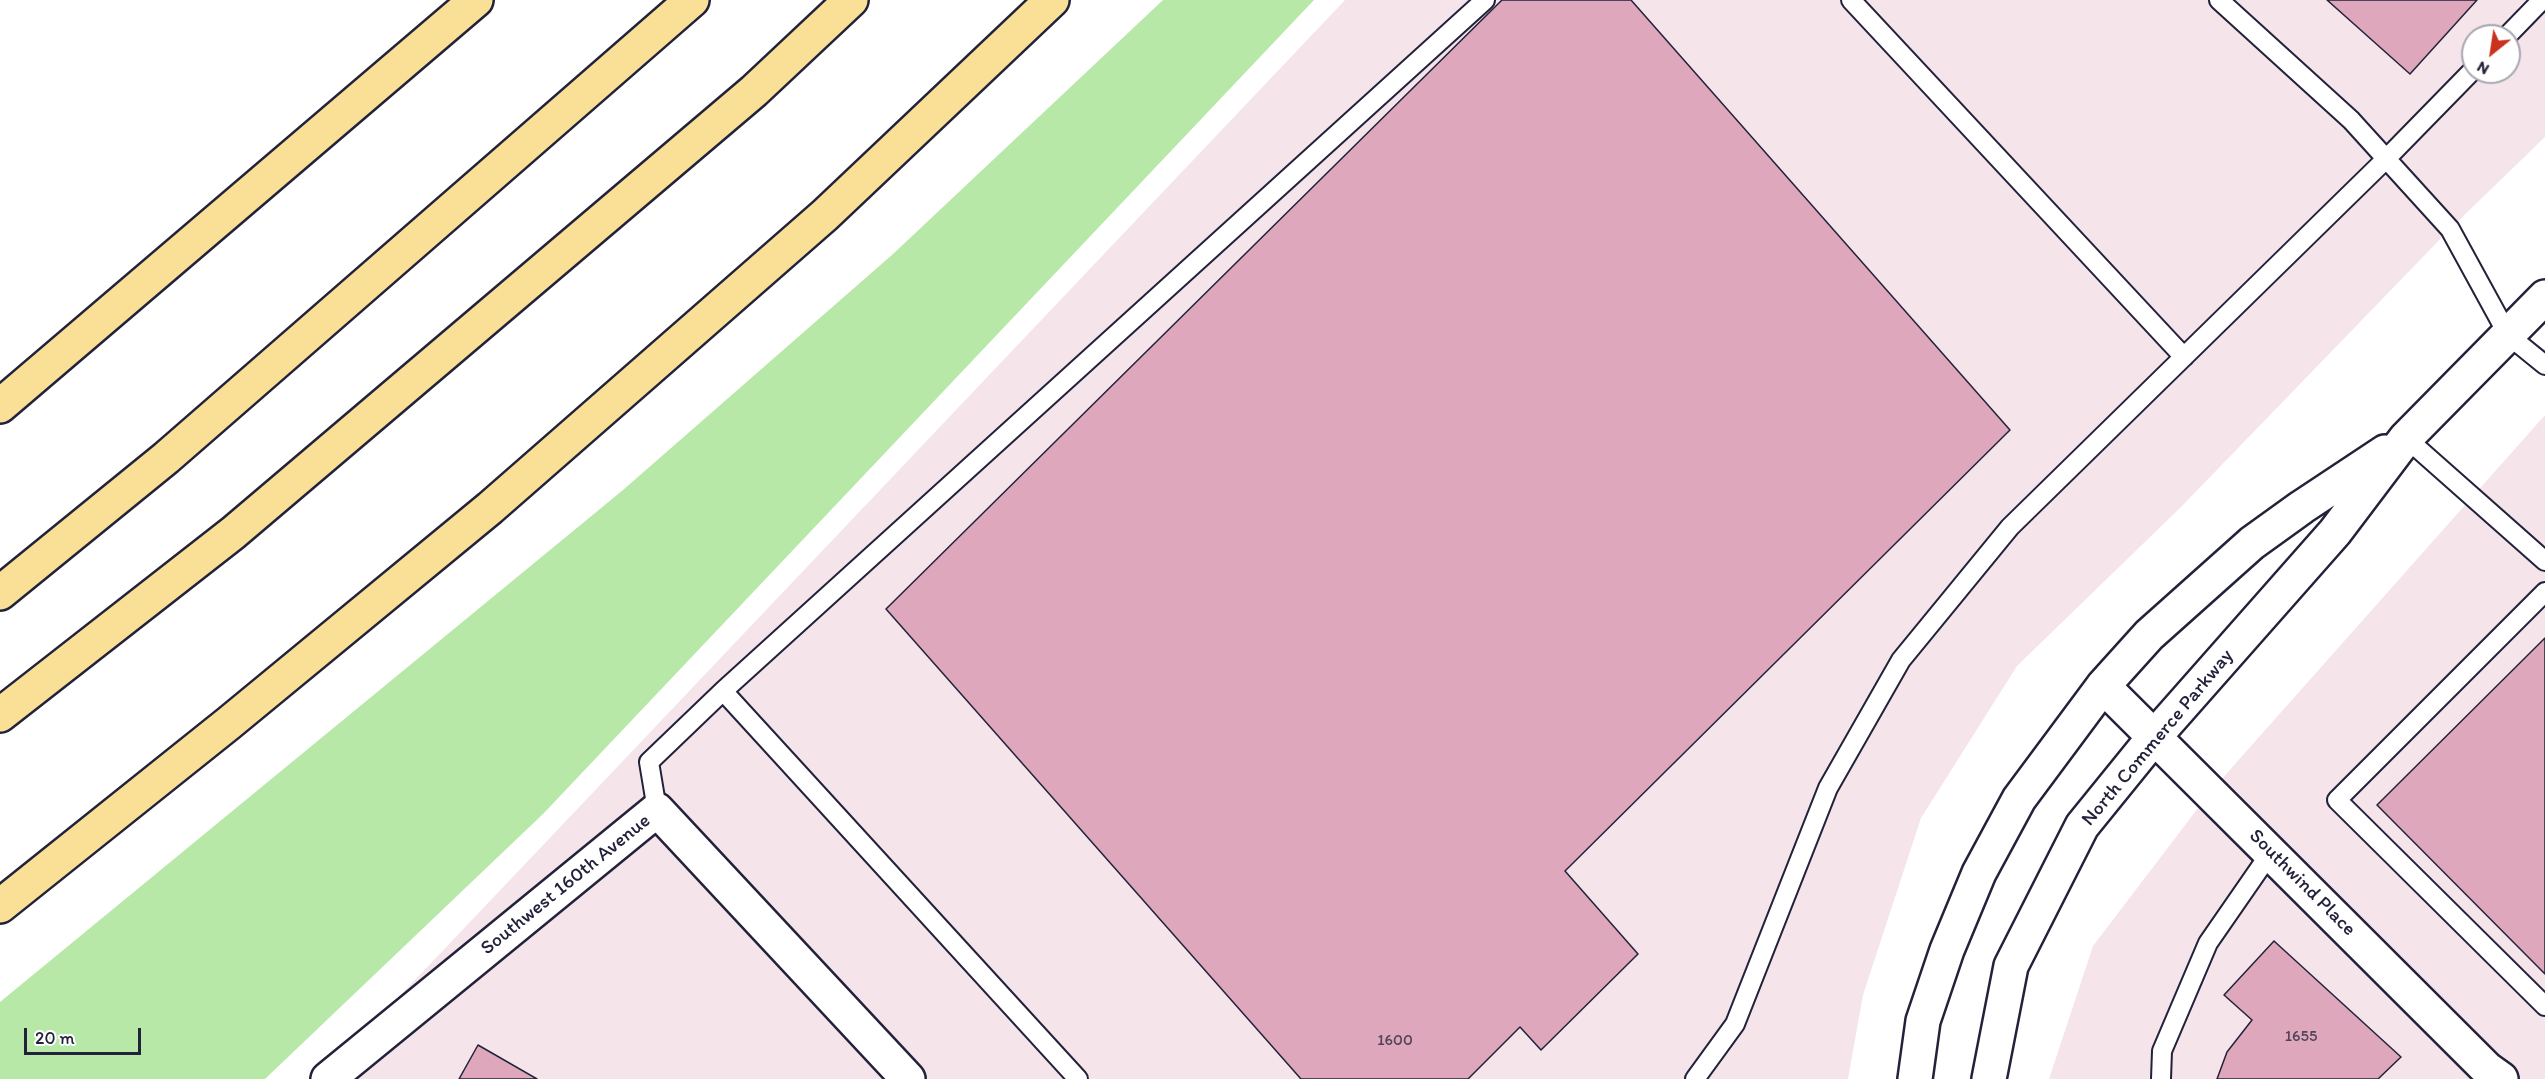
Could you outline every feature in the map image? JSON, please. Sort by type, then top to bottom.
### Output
[{"type":"highway","points":[[0,406],[476,0]]},
{"type":"highway","points":[[0,593],[166,458],[692,0]]},
{"type":"highway","points":[[0,715],[233,533],[745,99],[851,0]]},
{"type":"highway","points":[[0,906],[229,723],[490,508],[825,215],[1052,0]]},
{"type":"street","name":"North Commerce Parkway","points":[[1989,1079],[2011,966],[2082,826],[2155,736],[2335,532],[2406,438],[2545,297]]},
{"type":"street","name":"North Commerce Parkway","points":[[1915,1079],[1923,1021],[1947,950],[1979,873],[2019,799],[2103,686],[2149,635],[2252,543],[2406,438]]},
{"type":"street","name":"Southwind Place","points":[[2103,686],[2487,1069],[2501,1079]]},
{"type":"street","name":"Southwest 160th Avenue","points":[[328,1079],[657,810],[908,1079]]},
{"type":"lane","points":[[657,810],[649,762],[723,691],[1485,0]]},
{"type":"lane","points":[[1851,0],[2184,357]]},
{"type":"lane","points":[[2219,0],[2351,120],[2450,229],[2508,335],[2545,365]]},
{"type":"lane","points":[[2519,24],[2542,0]]},
{"type":"lane","points":[[1695,1079],[1735,1024],[1828,788],[1901,660],[2010,527],[2386,159],[2461,82]]},
{"type":"lane","points":[[2406,438],[2545,561]]},
{"type":"lane","points":[[2545,592],[2337,800],[2545,1006]]},
{"type":"lane","points":[[723,691],[1078,1079]]},
{"type":"lane","points":[[2161,1079],[2162,1051],[2208,943],[2271,852]]},
{"type":"shaded area","points":[[1345,0],[2545,0],[2545,137],[2450,229],[2181,507],[2017,666],[1921,818],[1863,995],[1848,1079],[321,1079]]},
{"type":"shaded area","points":[[2545,415],[2545,1079],[2049,1079],[2093,946],[2211,791]]},
{"type":"green space","points":[[1163,0],[1314,0],[543,814],[265,1079],[0,1079],[0,1002],[623,490],[893,254]]},
{"type":"building","points":[[1502,0],[1631,0],[2010,430],[1565,871],[1638,954],[1541,1050],[1520,1027],[1468,1079],[1301,1079],[886,609]]},
{"type":"building","points":[[2327,0],[2477,0],[2410,74]]},
{"type":"building","points":[[2545,638],[2545,974],[2377,805]]},
{"type":"building","points":[[2274,941],[2401,1057],[2378,1079],[2217,1079],[2227,1052],[2252,1020],[2224,995]]},
{"type":"building","points":[[478,1045],[537,1079],[459,1079]]}]
